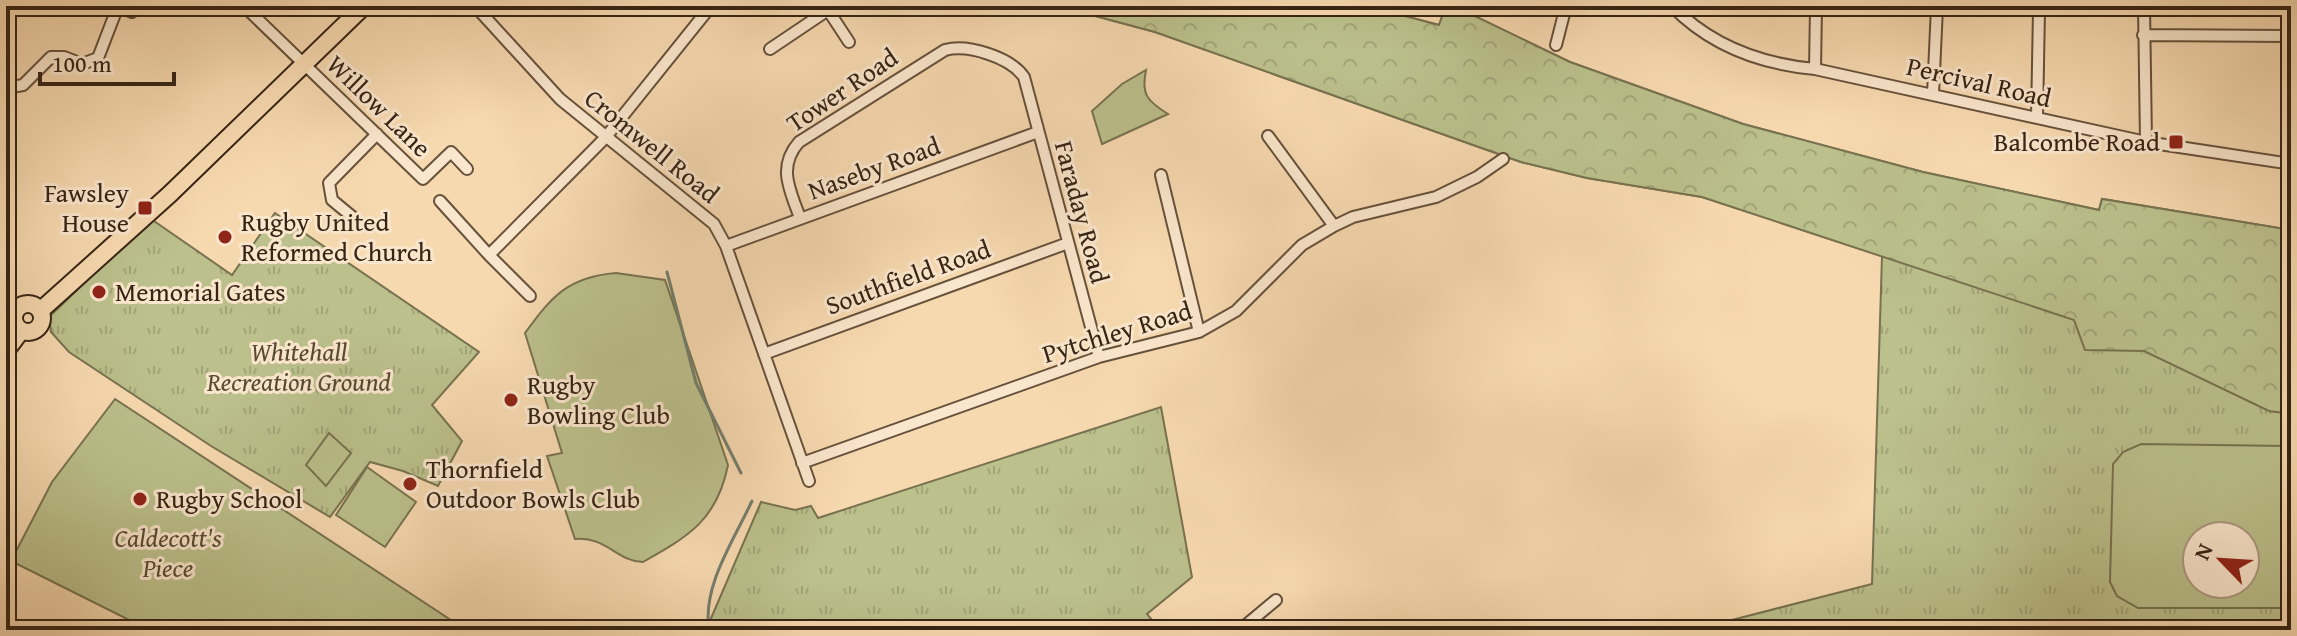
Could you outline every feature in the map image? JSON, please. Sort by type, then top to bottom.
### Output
[{"type":"highway","points":[[40,311],[30,304],[12,306],[14,320],[21,331],[28,333],[39,328],[40,311],[364,6]]},
{"type":"highway","points":[[6,351],[21,331]]},
{"type":"street","points":[[6,88],[23,85],[51,57],[64,57],[82,64],[98,58],[118,6],[132,12]]},
{"type":"street","name":"Willow Lane","points":[[244,6],[423,179],[451,152],[467,169]]},
{"type":"street","name":"Cromwell Road","points":[[475,6],[558,97],[605,138],[707,216],[726,246],[809,481]]},
{"type":"street","points":[[489,255],[605,138],[711,6]]},
{"type":"street","points":[[1556,45],[1566,6]]},
{"type":"street","name":"Percival Road","points":[[1672,6],[1715,40],[1758,60],[1815,69],[2146,142],[2291,164]]},
{"type":"street","points":[[1815,69],[1816,6]]},
{"type":"street","points":[[2144,6],[2146,142]]},
{"type":"street","points":[[1933,94],[1937,7]]},
{"type":"street","points":[[770,49],[826,8],[849,42]]},
{"type":"street","points":[[2037,118],[2039,10]]},
{"type":"street","points":[[2143,35],[2291,36]]},
{"type":"street","name":"Tower Road","points":[[800,218],[786,178],[790,152],[799,142],[936,55],[963,48],[1010,63],[1024,77]]},
{"type":"street","name":"Faraday Road","points":[[1024,77],[1099,357]]},
{"type":"street","name":"Naseby Road","points":[[726,246],[1038,132]]},
{"type":"street","points":[[355,219],[332,200],[329,183],[377,134]]},
{"type":"street","points":[[1268,136],[1334,226]]},
{"type":"street","name":"Pytchley Road","points":[[802,463],[1099,357],[1199,332],[1236,311],[1302,245],[1334,226],[1353,217],[1436,197],[1477,177],[1503,159]]},
{"type":"street","points":[[1161,175],[1199,332]]},
{"type":"street","points":[[440,201],[530,296]]},
{"type":"street","name":"Southfield Road","points":[[764,354],[1068,243]]},
{"type":"street","points":[[1240,630],[1276,600]]},
{"type":"green space","points":[[1058,6],[1367,6],[1439,25],[1446,6],[1454,6],[1570,62],[1743,124],[1923,172],[2099,210],[2102,199],[2291,230],[2291,630],[1693,630],[1872,584],[1882,256],[1702,197],[1587,178],[1521,162],[1155,32]]},
{"type":"green space","points":[[1058,6],[1367,6],[1439,25],[1446,6],[1454,6],[1570,62],[1743,124],[1923,172],[2099,210],[2102,199],[2291,230],[2291,414],[2269,411],[2144,351],[2085,350],[2074,320],[1702,197],[1587,178],[1521,162],[1155,32]]},
{"type":"green space","points":[[1146,70],[1144,85],[1147,96],[1168,114],[1102,144],[1092,111],[1122,84]]},
{"type":"green space","name":"Whitehall Recreation Ground","points":[[275,213],[479,352],[432,405],[462,441],[438,486],[403,471],[370,462],[330,517],[211,446],[69,352],[51,332],[49,317],[151,219],[232,275]]},
{"type":"green space","points":[[616,273],[665,280],[728,465],[717,500],[699,524],[674,544],[643,562],[626,558],[595,541],[575,539],[547,456],[562,453],[525,333],[553,299],[573,284]]},
{"type":"green space","name":"Rugby School","points":[[115,399],[466,630],[149,630],[11,561],[52,482]]},
{"type":"green space","points":[[1161,407],[1192,577],[1147,614],[1160,630],[718,630],[709,623],[761,502],[795,510],[811,506],[818,518]]},
{"type":"green space","points":[[329,433],[351,453],[326,486],[306,465]]},
{"type":"green space","points":[[2141,444],[2291,446],[2291,608],[2138,608],[2117,596],[2110,582],[2113,464],[2123,452]]},
{"type":"green space","points":[[367,467],[416,502],[385,547],[336,515]]},
{"type":"waterway","points":[[667,272],[696,383],[741,473]]},
{"type":"waterway","points":[[709,630],[708,613],[715,580],[752,501]]},
{"type":"place","name":"Balcombe Road","points":[[2176,142]]},
{"type":"place","name":"Fawsley House","points":[[145,208]]},
{"type":"place","name":"Rugby United Reformed Church","points":[[225,237]]},
{"type":"place","name":"Memorial Gates","points":[[99,292]]},
{"type":"place","name":"Rugby Bowling Club","points":[[511,400]]},
{"type":"place","name":"Thornfield Outdoor Bowls Club","points":[[410,484]]},
{"type":"place","name":"Rugby School","points":[[140,499]]},
{"type":"park label","name":"Caldecott's Piece","points":[[168,553]]}]
